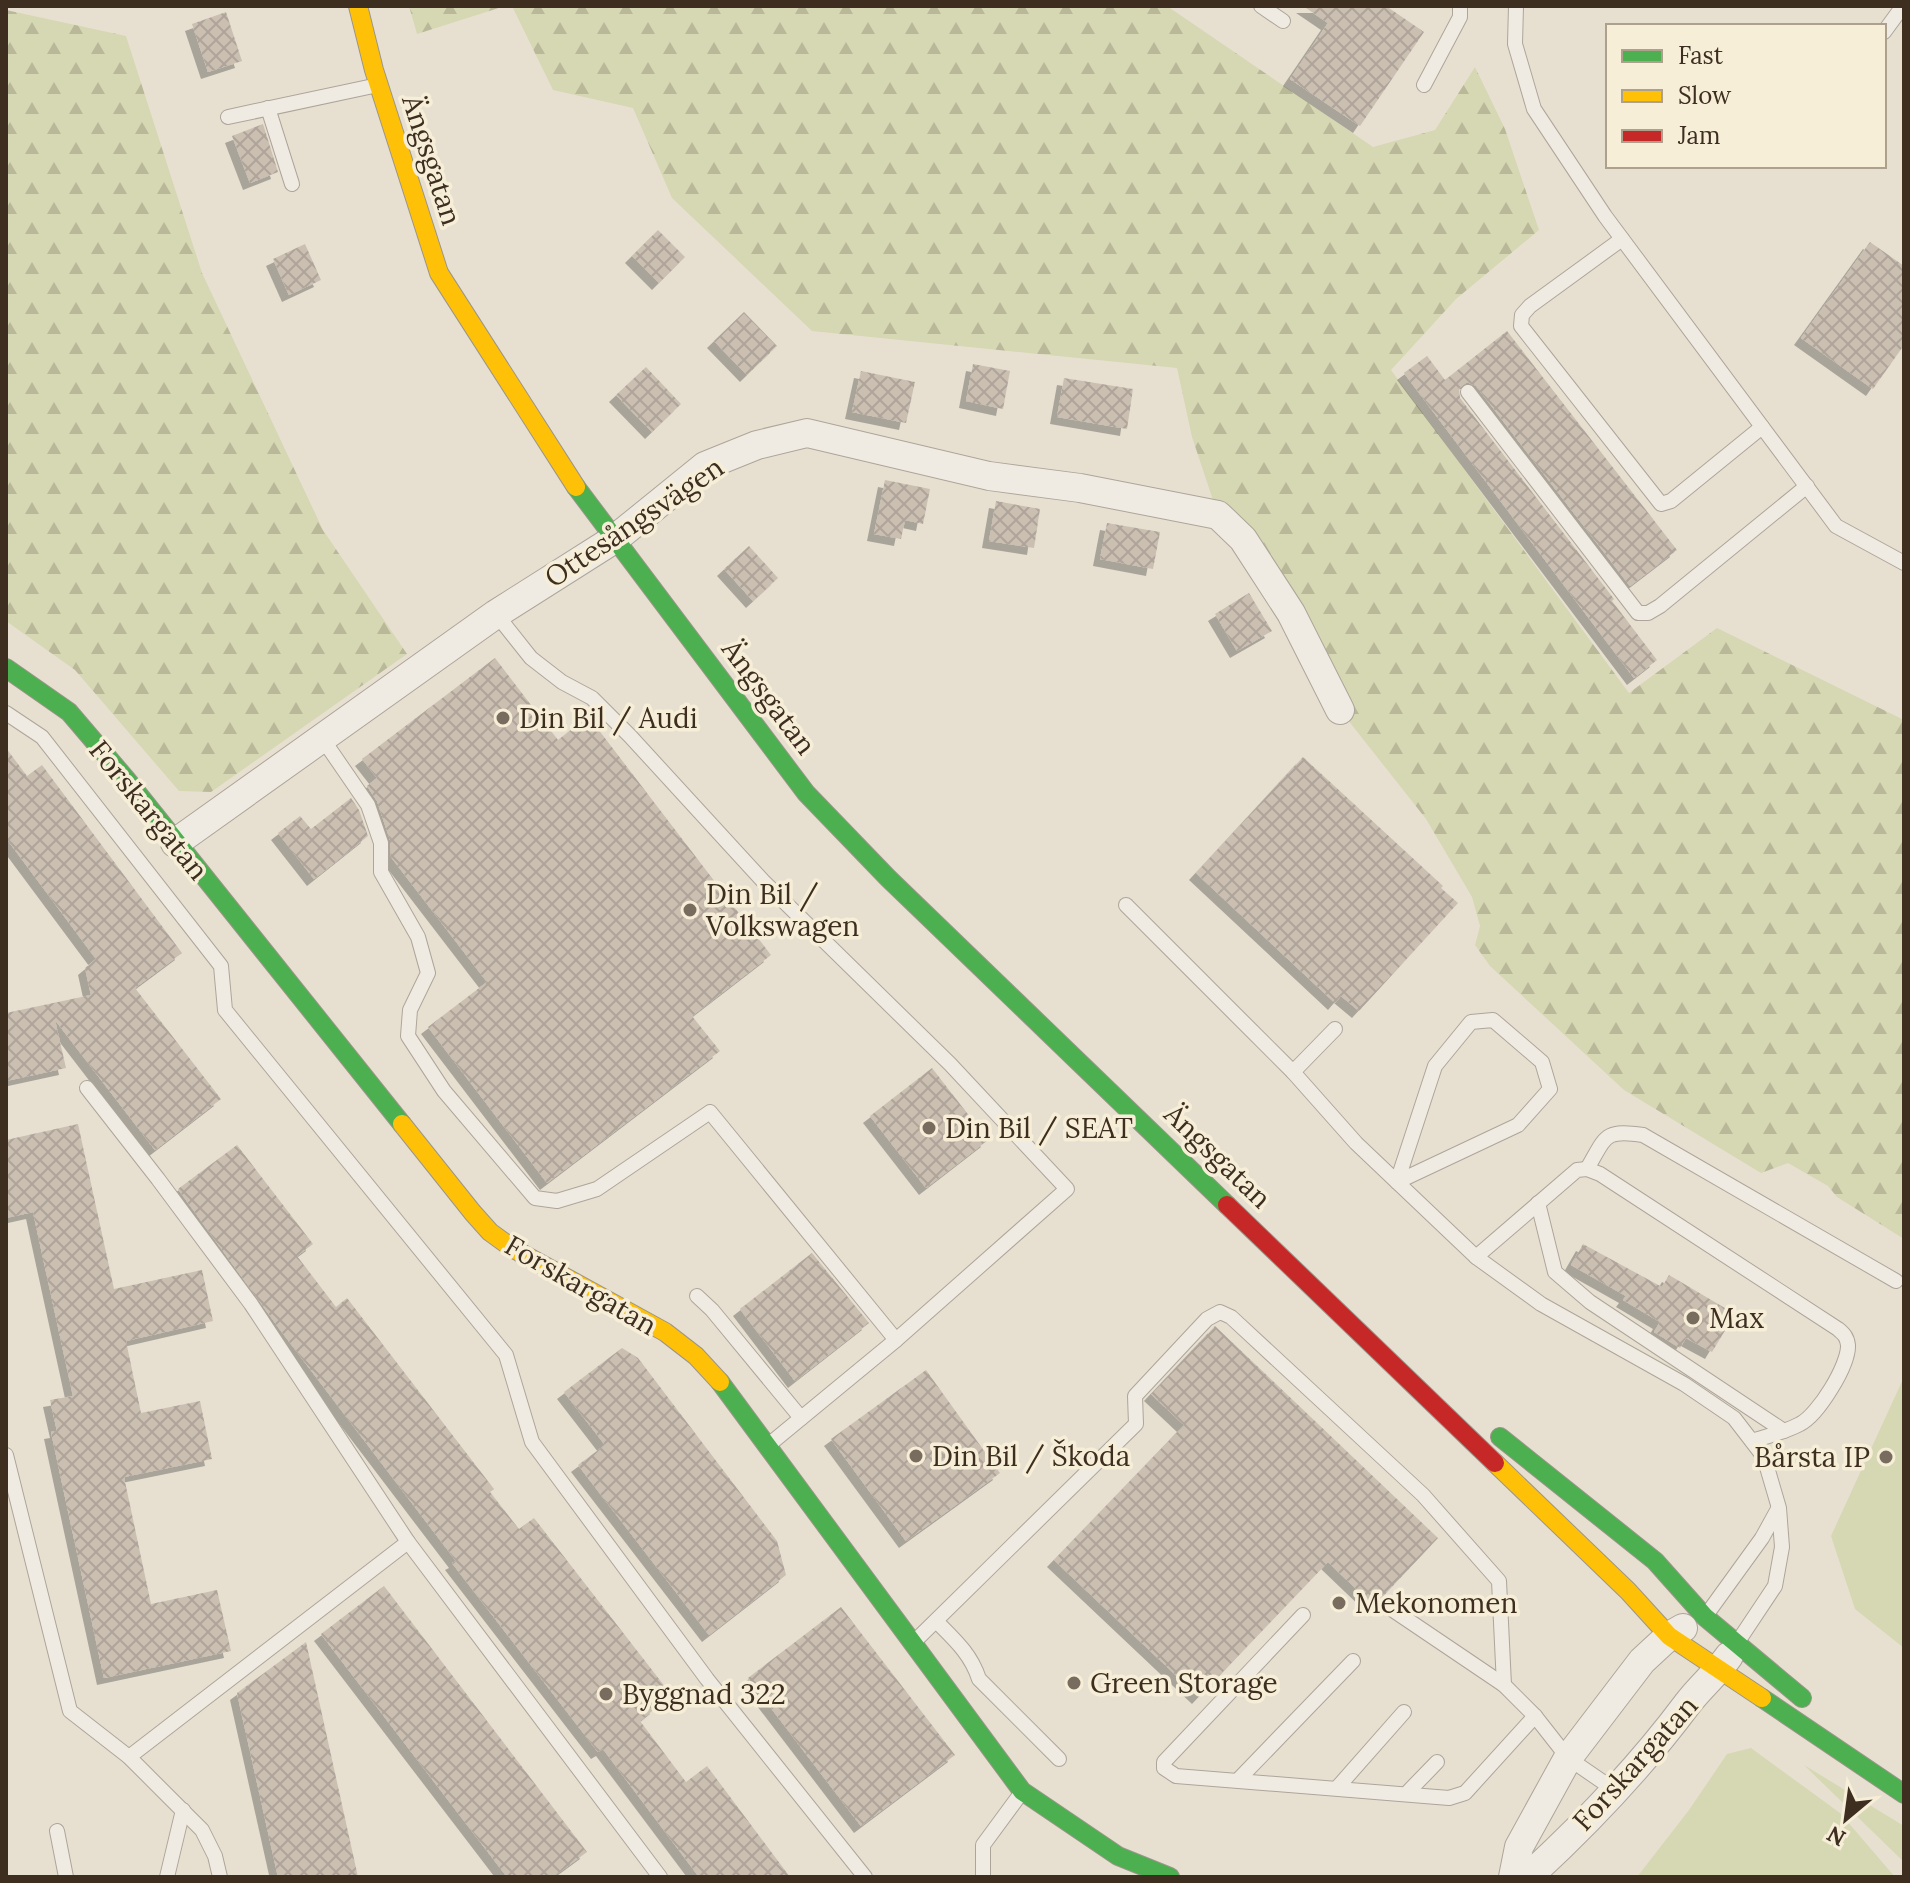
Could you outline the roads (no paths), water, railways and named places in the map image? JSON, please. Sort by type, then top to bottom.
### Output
[{"type":"main road","name":"Ängsgatan","points":[[358,6],[379,85],[439,273],[573,483],[806,793],[888,878],[1628,1591],[1669,1636],[1904,1794]]},
{"type":"main road","name":"Forskargatan","points":[[6,668],[69,712],[490,1232],[512,1248],[665,1332],[696,1356],[726,1388],[1022,1791],[1118,1856],[1170,1877]]},
{"type":"main road","name":"Ängsgatan","points":[[1321,1293],[1655,1561],[1705,1617],[1814,1709]]},
{"type":"street","name":"Ottesångsvägen","points":[[175,843],[496,614],[616,538],[705,466],[757,445],[807,433],[989,476],[1080,488],[1218,515],[1243,539],[1291,613],[1340,710]]},
{"type":"street","name":"Forskargatan","points":[[1513,1877],[1519,1847],[1568,1758],[1642,1661],[1669,1636],[1705,1617]]},
{"type":"street","name":"Forskargatan","points":[[1528,1877],[1616,1791],[1670,1730],[1736,1645]]},
{"type":"lane","points":[[1261,6],[1283,21]]},
{"type":"lane","points":[[1424,85],[1460,17],[1460,6]]},
{"type":"lane","points":[[1516,6],[1515,44],[1534,109],[1622,239],[1836,526],[1904,563]]},
{"type":"lane","points":[[1886,29],[1903,6]]},
{"type":"lane","points":[[228,117],[379,85]]},
{"type":"lane","points":[[268,108],[292,184]]},
{"type":"lane","points":[[1622,239],[1530,306],[1522,315],[1521,326],[1661,504],[1671,501],[1762,427]]},
{"type":"lane","points":[[1468,392],[1638,613],[1648,613],[1660,606],[1807,486]]},
{"type":"lane","points":[[496,614],[531,658],[562,682],[592,698],[630,736],[763,881],[950,1064],[1067,1189],[896,1340],[768,1445]]},
{"type":"lane","points":[[6,713],[42,737],[221,966],[225,1010],[506,1355],[532,1442],[707,1679],[865,1877]]},
{"type":"lane","points":[[322,738],[368,805],[381,843],[381,872],[418,937],[428,973],[410,1010],[408,1036],[444,1091],[535,1198],[557,1201],[597,1189],[710,1112],[896,1340]]},
{"type":"lane","points":[[1126,905],[1293,1072],[1356,1143],[1476,1257],[1541,1304],[1684,1384],[1734,1418],[1764,1457],[1779,1508],[1782,1547],[1775,1586],[1736,1645]]},
{"type":"lane","points":[[1493,1020],[1542,1062],[1550,1089],[1518,1125],[1397,1182],[1435,1066],[1471,1022],[1493,1020]]},
{"type":"lane","points":[[1293,1072],[1335,1029]]},
{"type":"lane","points":[[87,1088],[251,1304],[408,1542],[660,1877]]},
{"type":"lane","points":[[1587,1169],[1605,1139],[1617,1132],[1643,1135],[1896,1281]]},
{"type":"lane","points":[[1476,1257],[1577,1170],[1587,1169],[1600,1174],[1846,1336],[1846,1360],[1820,1403],[1803,1423],[1752,1441]]},
{"type":"lane","points":[[1538,1203],[1555,1272],[1590,1302],[1784,1431]]},
{"type":"lane","points":[[697,1296],[801,1418]]},
{"type":"lane","points":[[913,1643],[1136,1424],[1135,1396],[1207,1319],[1220,1312],[1231,1317],[1298,1376],[1423,1495],[1499,1581],[1504,1685]]},
{"type":"lane","points":[[6,1455],[70,1711],[129,1757],[202,1830],[215,1856],[220,1877]]},
{"type":"lane","points":[[1705,1617],[1762,1538],[1779,1508]]},
{"type":"lane","points":[[129,1757],[408,1542]]},
{"type":"lane","points":[[1387,1606],[1504,1685],[1535,1716],[1568,1758],[1616,1791]]},
{"type":"lane","points":[[1303,1615],[1164,1762],[1164,1768],[1176,1776],[1449,1798],[1465,1793],[1535,1716]]},
{"type":"lane","points":[[936,1621],[965,1651],[975,1665],[979,1679],[1059,1759]]},
{"type":"lane","points":[[1238,1780],[1353,1661]]},
{"type":"lane","points":[[1337,1788],[1404,1712]]},
{"type":"lane","points":[[1406,1794],[1437,1762]]},
{"type":"lane","points":[[983,1877],[983,1845],[1022,1791]]},
{"type":"lane","points":[[167,1877],[183,1810]]},
{"type":"lane","points":[[57,1831],[66,1877]]},
{"type":"place","name":"Din Bil / Audi","points":[[503,718]]},
{"type":"place","name":"Din Bil / Volkswagen","points":[[690,910]]},
{"type":"place","name":"Din Bil / SEAT","points":[[929,1128]]},
{"type":"place","name":"Max","points":[[1693,1318]]},
{"type":"place","name":"Din Bil / Škoda","points":[[916,1456]]},
{"type":"place","name":"Bårsta IP","points":[[1886,1457]]},
{"type":"place","name":"Mekonomen","points":[[1339,1603]]},
{"type":"place","name":"Green Storage","points":[[1074,1683]]},
{"type":"place","name":"Byggnad 322","points":[[606,1694]]}]
